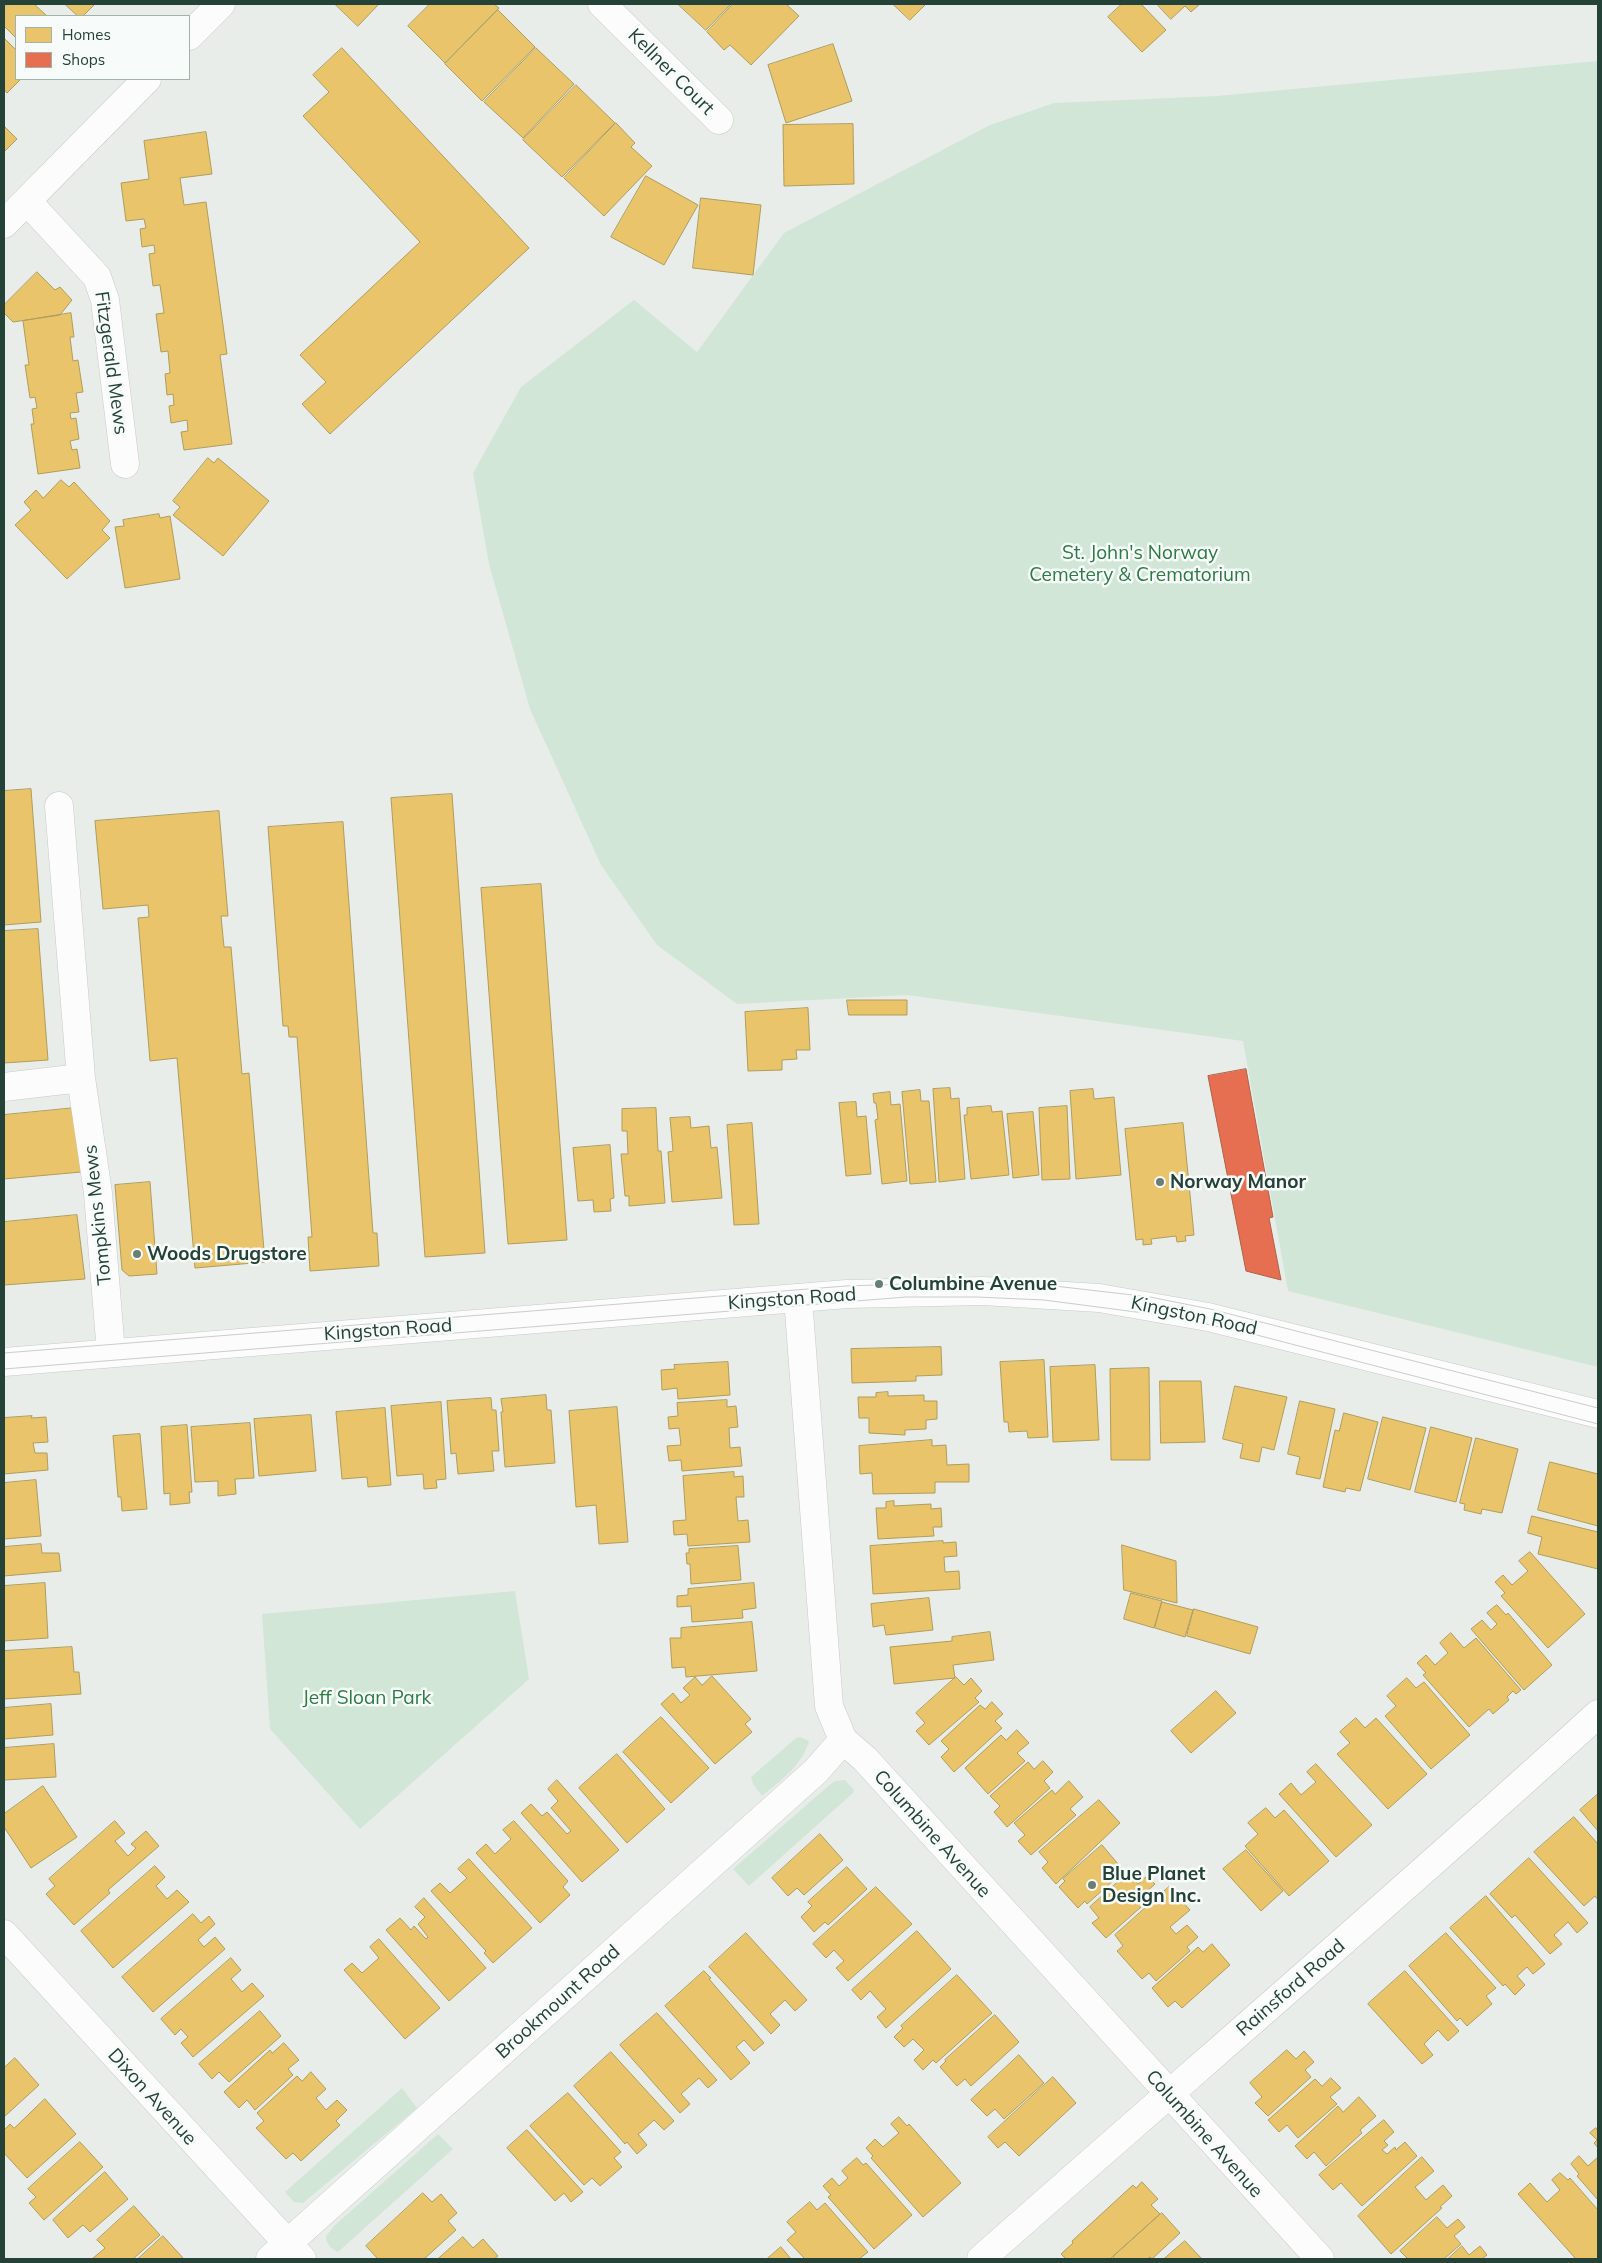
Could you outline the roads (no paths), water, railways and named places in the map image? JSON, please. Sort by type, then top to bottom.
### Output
[{"type":"street","points":[[190,35],[221,4]]},
{"type":"street","name":"Kellner Court","points":[[602,4],[719,120]]},
{"type":"street","points":[[4,224],[146,80]]},
{"type":"street","name":"Fitzgerald Mews","points":[[27,201],[97,277],[102,287],[125,464]]},
{"type":"street","name":"Tompkins Mews","points":[[59,806],[81,1078],[98,1193],[111,1353]]},
{"type":"street","points":[[4,1087],[81,1078]]},
{"type":"street","name":"Kingston Road","points":[[4,1362],[847,1294],[983,1291],[1099,1298],[1208,1316],[1598,1414]]},
{"type":"street","name":"Columbine Avenue","points":[[798,1298],[829,1706],[843,1740],[865,1759],[1320,2259]]},
{"type":"street","name":"Rainsford Road","points":[[981,2259],[1428,1868],[1598,1714]]},
{"type":"street","name":"Brookmount Road","points":[[286,2254],[816,1771],[843,1740]]},
{"type":"street","name":"Dixon Avenue","points":[[4,1934],[286,2254]]},
{"type":"tram line","points":[[4,1353],[846,1286],[970,1282],[1046,1285],[1150,1297],[1210,1309],[1598,1408]]},
{"type":"tram line","points":[[4,1369],[906,1297],[977,1297],[1044,1300],[1167,1316],[1253,1334],[1598,1424]]},
{"type":"place","name":"Norway Manor","points":[[1160,1182]]},
{"type":"place","name":"Woods Drugstore","points":[[137,1254]]},
{"type":"place","name":"Columbine Avenue","points":[[879,1284]]},
{"type":"place","name":"Blue Planet Design Inc.","points":[[1092,1885]]},
{"type":"park label","name":"St. John's Norway Cemetery & Crematorium","points":[[1140,564]]},
{"type":"park label","name":"Jeff Sloan Park","points":[[367,1698]]}]
